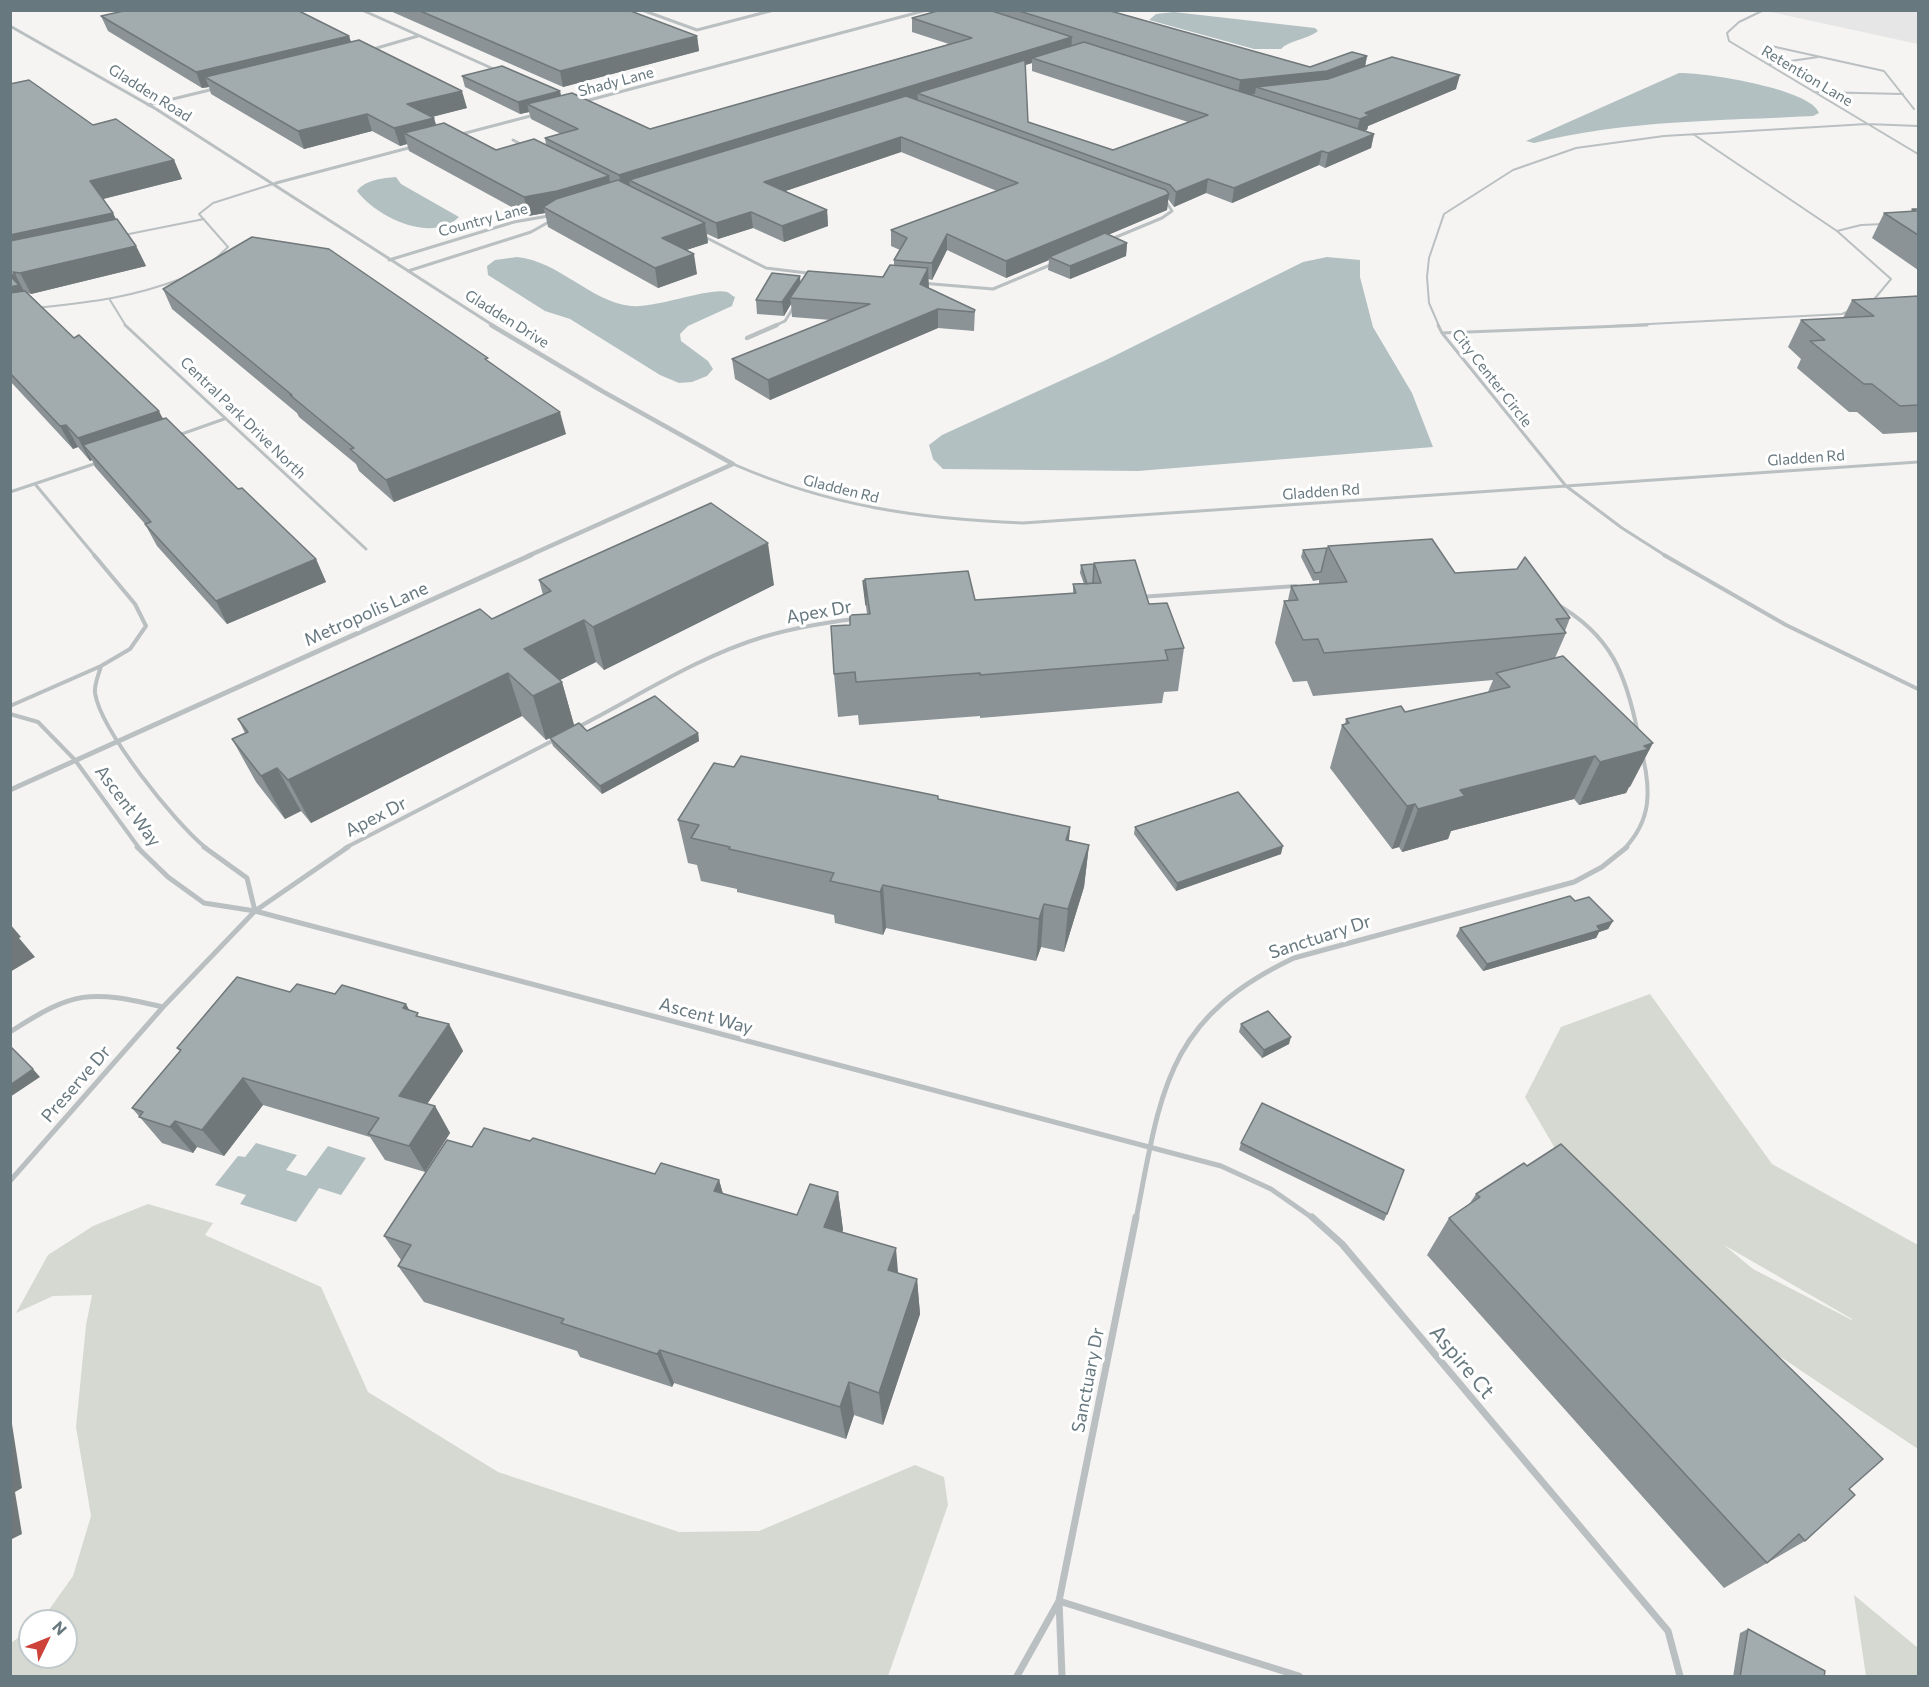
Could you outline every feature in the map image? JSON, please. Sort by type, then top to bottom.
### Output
[{"type":"street","points":[[362,10],[500,71]]},
{"type":"street","points":[[642,10],[697,30],[774,10]]},
{"type":"street","name":"Shady Lane","points":[[574,104],[927,10]]},
{"type":"street","name":"Gladden Road","points":[[10,26],[78,61],[276,183]]},
{"type":"street","points":[[367,51],[418,36]]},
{"type":"street","points":[[148,105],[227,86]]},
{"type":"street","points":[[448,138],[540,113]]},
{"type":"street","points":[[513,140],[533,150]]},
{"type":"street","points":[[276,183],[425,144]]},
{"type":"street","name":"Gladden Drive","points":[[276,183],[389,260],[547,359],[733,464]]},
{"type":"street","points":[[1099,245],[1162,218],[1172,211],[1167,203],[1156,199]]},
{"type":"street","name":"Country Lane","points":[[389,260],[514,222],[562,214],[531,232],[408,271]]},
{"type":"street","points":[[693,231],[766,268],[826,274]]},
{"type":"street","points":[[910,282],[993,289],[1056,262]]},
{"type":"street","points":[[809,283],[815,273]]},
{"type":"street","points":[[747,338],[785,321],[797,302]]},
{"type":"street","name":"Metropolis Lane","points":[[10,790],[733,464]]},
{"type":"lane","name":"Retention Lane","points":[[1764,10],[1739,22],[1727,33],[1729,41],[1918,154]]},
{"type":"lane","points":[[1771,46],[1884,71],[1914,109]]},
{"type":"lane","points":[[1768,64],[1821,57]]},
{"type":"lane","points":[[1814,92],[1902,94]]},
{"type":"lane","name":"City Center Circle","points":[[1918,126],[1867,124],[1693,134],[1576,148],[1558,153],[1513,170],[1444,214],[1429,258],[1427,277],[1429,303],[1442,333],[1566,486],[1622,528],[1690,571],[1786,625],[1918,689]]},
{"type":"lane","points":[[1693,134],[1837,231],[1891,279],[1873,302],[1864,305]]},
{"type":"lane","points":[[212,262],[228,247],[199,214],[213,203],[276,183]]},
{"type":"lane","points":[[114,237],[204,219]]},
{"type":"lane","points":[[1837,231],[1861,225],[1889,224]]},
{"type":"lane","points":[[32,309],[110,300],[151,290],[183,278]]},
{"type":"lane","name":"Central Park Drive North","points":[[110,300],[125,325],[174,368],[224,419],[366,549]]},
{"type":"lane","points":[[1442,333],[1842,314],[1856,308]]},
{"type":"lane","points":[[169,438],[224,419]]},
{"type":"lane","points":[[10,492],[102,461]]},
{"type":"lane","name":"Gladden Rd","points":[[733,464],[789,488],[855,506],[934,519],[978,522],[1066,521],[1918,462]]},
{"type":"lane","points":[[10,706],[101,666],[130,650],[146,626],[135,604],[35,484]]},
{"type":"lane","points":[[1135,598],[1302,585]]},
{"type":"lane","name":"Sanctuary Dr","points":[[1062,1677],[1059,1601],[1150,1147],[1171,1072],[1183,1048],[1215,1007],[1239,987],[1266,971],[1294,958],[1574,882],[1614,861],[1640,831],[1647,810],[1649,789],[1633,704],[1624,676],[1614,654],[1604,640],[1591,627],[1552,601]]},
{"type":"lane","name":"Apex Dr","points":[[573,730],[733,648],[813,624],[855,619]]},
{"type":"lane","name":"Ascent Way","points":[[101,666],[95,692],[100,708],[118,740],[170,813],[186,831],[224,863],[247,878],[255,911]]},
{"type":"lane","name":"Ascent Way","points":[[10,714],[38,722],[75,759],[138,848],[168,877],[204,903],[255,911],[1150,1147]]},
{"type":"lane","name":"Apex Dr","points":[[255,911],[338,852],[562,735]]},
{"type":"lane","name":"Preserve Dr","points":[[10,1181],[163,1007],[255,911]]},
{"type":"lane","points":[[10,1032],[49,1008],[85,996],[108,995],[163,1007]]},
{"type":"lane","name":"Aspire Ct","points":[[1150,1147],[1221,1166],[1247,1176],[1295,1202],[1315,1217],[1342,1244],[1668,1631],[1680,1677]]},
{"type":"lane","points":[[1059,1601],[1299,1677]]},
{"type":"lane","name":"Sanctuary Dr","points":[[1017,1677],[1059,1601]]},
{"type":"shaded area","points":[[1766,11],[1918,11],[1918,44]]},
{"type":"shaded area","points":[[1174,12],[1315,28],[1318,31],[1281,49],[1254,49],[1149,20],[1156,14]]},
{"type":"shaded area","points":[[1679,73],[1710,75],[1778,90],[1798,96],[1812,104],[1819,113],[1813,116],[1638,126],[1568,135],[1534,143],[1526,141]]},
{"type":"shaded area","points":[[396,177],[401,184],[459,217],[448,225],[434,228],[405,224],[377,210],[357,191],[369,182]]},
{"type":"shaded area","points":[[517,257],[547,266],[602,297],[631,306],[655,304],[708,292],[728,292],[735,297],[732,306],[688,326],[680,334],[681,341],[708,361],[713,369],[707,376],[692,382],[679,383],[660,375],[570,319],[545,311],[488,275],[487,266],[495,260]]},
{"type":"shaded area","points":[[1327,257],[1360,260],[1360,277],[1373,327],[1412,393],[1433,447],[1138,471],[943,469],[933,459],[929,445],[942,435],[1106,360],[1303,262]]},
{"type":"shaded area","points":[[1650,994],[1772,1164],[1918,1245],[1918,1449],[1715,1313],[1577,1186],[1525,1097],[1561,1027]],"holes":[[[1724,1245],[1852,1319],[1753,1269]]]},
{"type":"shaded area","points":[[256,1143],[297,1155],[286,1170],[306,1176],[328,1146],[366,1158],[341,1195],[319,1188],[296,1222],[240,1204],[246,1195],[215,1185],[238,1156],[245,1157]]},
{"type":"shaded area","points":[[148,1204],[213,1223],[205,1235],[321,1287],[368,1392],[498,1472],[679,1532],[759,1531],[915,1465],[944,1477],[948,1505],[888,1676],[11,1676],[11,1643],[18,1638],[18,1669],[78,1669],[78,1609],[50,1609],[73,1576],[91,1516],[76,1427],[86,1325],[92,1295],[53,1296],[16,1313],[48,1255],[93,1226]]},
{"type":"shaded area","points":[[1854,1595],[1918,1648],[1918,1676],[1866,1676]]},
{"type":"building","points":[[128,10],[297,10],[349,36],[196,72],[101,16]]},
{"type":"building","points":[[418,10],[628,10],[697,36],[560,71]]},
{"type":"building","points":[[941,10],[989,10],[1072,37],[619,175],[545,138],[578,129],[527,104],[572,93],[650,129],[972,38],[912,18]]},
{"type":"building","points":[[1016,10],[1107,10],[1310,67],[1352,52],[1367,56],[1327,71],[1240,80]]},
{"type":"building","points":[[359,40],[462,91],[407,104],[434,118],[394,128],[367,114],[298,131],[205,77]]},
{"type":"building","points":[[1084,42],[1374,134],[1328,153],[1322,151],[1234,188],[1208,179],[1176,192],[1170,185],[917,93],[1025,60],[1028,122],[1113,150],[1208,115],[1032,58]]},
{"type":"building","points":[[1392,57],[1460,75],[1365,113],[1370,115],[1360,119],[1256,87],[1328,79]]},
{"type":"building","points":[[502,66],[560,91],[518,102],[462,76]]},
{"type":"building","points":[[29,80],[93,125],[116,119],[174,160],[90,181],[113,213],[10,235],[10,84]]},
{"type":"building","points":[[906,96],[1166,190],[1169,194],[1006,261],[947,234],[932,263],[894,260],[907,238],[891,230],[1018,183],[901,137],[764,182],[827,210],[782,226],[751,212],[716,223],[629,180]]},
{"type":"building","points":[[444,123],[496,150],[534,139],[609,176],[557,191],[524,197],[404,133]]},
{"type":"building","points":[[618,180],[705,223],[662,238],[694,254],[655,268],[543,207],[556,199]]},
{"type":"building","points":[[1912,209],[1918,209],[1918,235],[1884,213],[1916,211]]},
{"type":"building","points":[[117,219],[136,246],[20,273],[13,272],[15,274],[10,275],[10,241]]},
{"type":"building","points":[[1105,233],[1127,243],[1070,266],[1049,257]]},
{"type":"building","points":[[252,237],[329,249],[488,358],[485,359],[560,412],[386,480],[350,449],[354,448],[163,289]]},
{"type":"building","points":[[890,265],[928,268],[920,284],[975,310],[974,312],[938,309],[768,380],[732,359],[870,304],[790,298],[808,271],[883,277]]},
{"type":"building","points":[[772,273],[800,276],[782,302],[756,300]]},
{"type":"building","points":[[10,276],[19,285],[10,287]]},
{"type":"building","points":[[25,291],[74,338],[79,335],[159,411],[78,438],[66,425],[60,426],[10,373],[10,293]]},
{"type":"building","points":[[1918,296],[1918,405],[1900,406],[1872,384],[1864,384],[1810,341],[1825,340],[1801,320],[1874,316],[1852,300]]},
{"type":"building","points":[[166,418],[238,489],[242,488],[316,559],[216,601],[145,524],[151,522],[83,445]]},
{"type":"building","points":[[711,503],[768,543],[593,627],[584,620],[524,649],[562,682],[533,696],[508,673],[288,780],[277,768],[261,776],[232,739],[248,732],[238,719],[480,609],[492,619],[551,591],[539,580]]},
{"type":"building","points":[[1432,539],[1455,573],[1517,569],[1525,557],[1570,618],[1556,619],[1566,633],[1324,653],[1318,639],[1303,640],[1284,601],[1298,600],[1291,586],[1347,582],[1328,546]]},
{"type":"building","points":[[1327,548],[1321,572],[1315,573],[1303,550]]},
{"type":"building","points":[[1135,560],[1149,604],[1167,603],[1184,648],[1165,650],[1168,660],[856,682],[855,672],[834,674],[831,626],[850,625],[850,615],[870,614],[865,579],[968,571],[975,600],[1076,593],[1073,584],[1101,583],[1094,563]]},
{"type":"building","points":[[1094,564],[1093,583],[1087,584],[1081,565]]},
{"type":"building","points":[[865,580],[866,605],[863,581]]},
{"type":"building","points":[[1563,656],[1653,743],[1644,746],[1649,749],[1600,762],[1595,756],[1460,790],[1465,796],[1418,809],[1415,804],[1407,806],[1342,725],[1349,723],[1346,719],[1401,706],[1405,712],[1510,687],[1496,673]]},
{"type":"building","points":[[655,696],[698,733],[600,786],[550,738],[579,723],[587,731]]},
{"type":"building","points":[[741,756],[938,796],[938,799],[1070,827],[1066,840],[1089,845],[1068,909],[1044,904],[1039,919],[883,885],[880,892],[830,881],[834,873],[691,838],[699,825],[678,820],[714,763],[734,767]]},
{"type":"building","points":[[1238,792],[1283,846],[1177,883],[1135,827]]},
{"type":"building","points":[[1570,896],[1575,901],[1589,897],[1613,921],[1597,926],[1600,930],[1487,964],[1460,928]]},
{"type":"building","points":[[237,977],[290,992],[297,984],[335,994],[342,985],[406,1004],[403,1008],[418,1013],[416,1016],[449,1024],[399,1096],[435,1106],[409,1146],[368,1134],[379,1118],[243,1078],[202,1130],[175,1121],[170,1127],[139,1117],[143,1112],[132,1108],[181,1050],[177,1048]]},
{"type":"building","points":[[1268,1011],[1291,1037],[1264,1050],[1241,1024]]},
{"type":"building","points":[[10,1046],[33,1069],[10,1085]]},
{"type":"building","points":[[1262,1103],[1404,1170],[1387,1214],[1241,1143]]},
{"type":"building","points":[[484,1128],[530,1141],[533,1138],[655,1174],[661,1163],[719,1180],[714,1191],[797,1215],[810,1184],[838,1192],[824,1227],[896,1248],[888,1270],[917,1279],[879,1393],[849,1382],[840,1407],[660,1350],[657,1354],[561,1323],[564,1319],[398,1266],[411,1245],[384,1236],[447,1140],[472,1147]]},
{"type":"building","points":[[1561,1144],[1883,1459],[1849,1489],[1855,1495],[1805,1541],[1799,1534],[1767,1563],[1449,1218],[1480,1197],[1476,1194],[1524,1163],[1527,1166]]},
{"type":"building","points":[[1748,1629],[1825,1671],[1824,1677],[1740,1677]]}]
